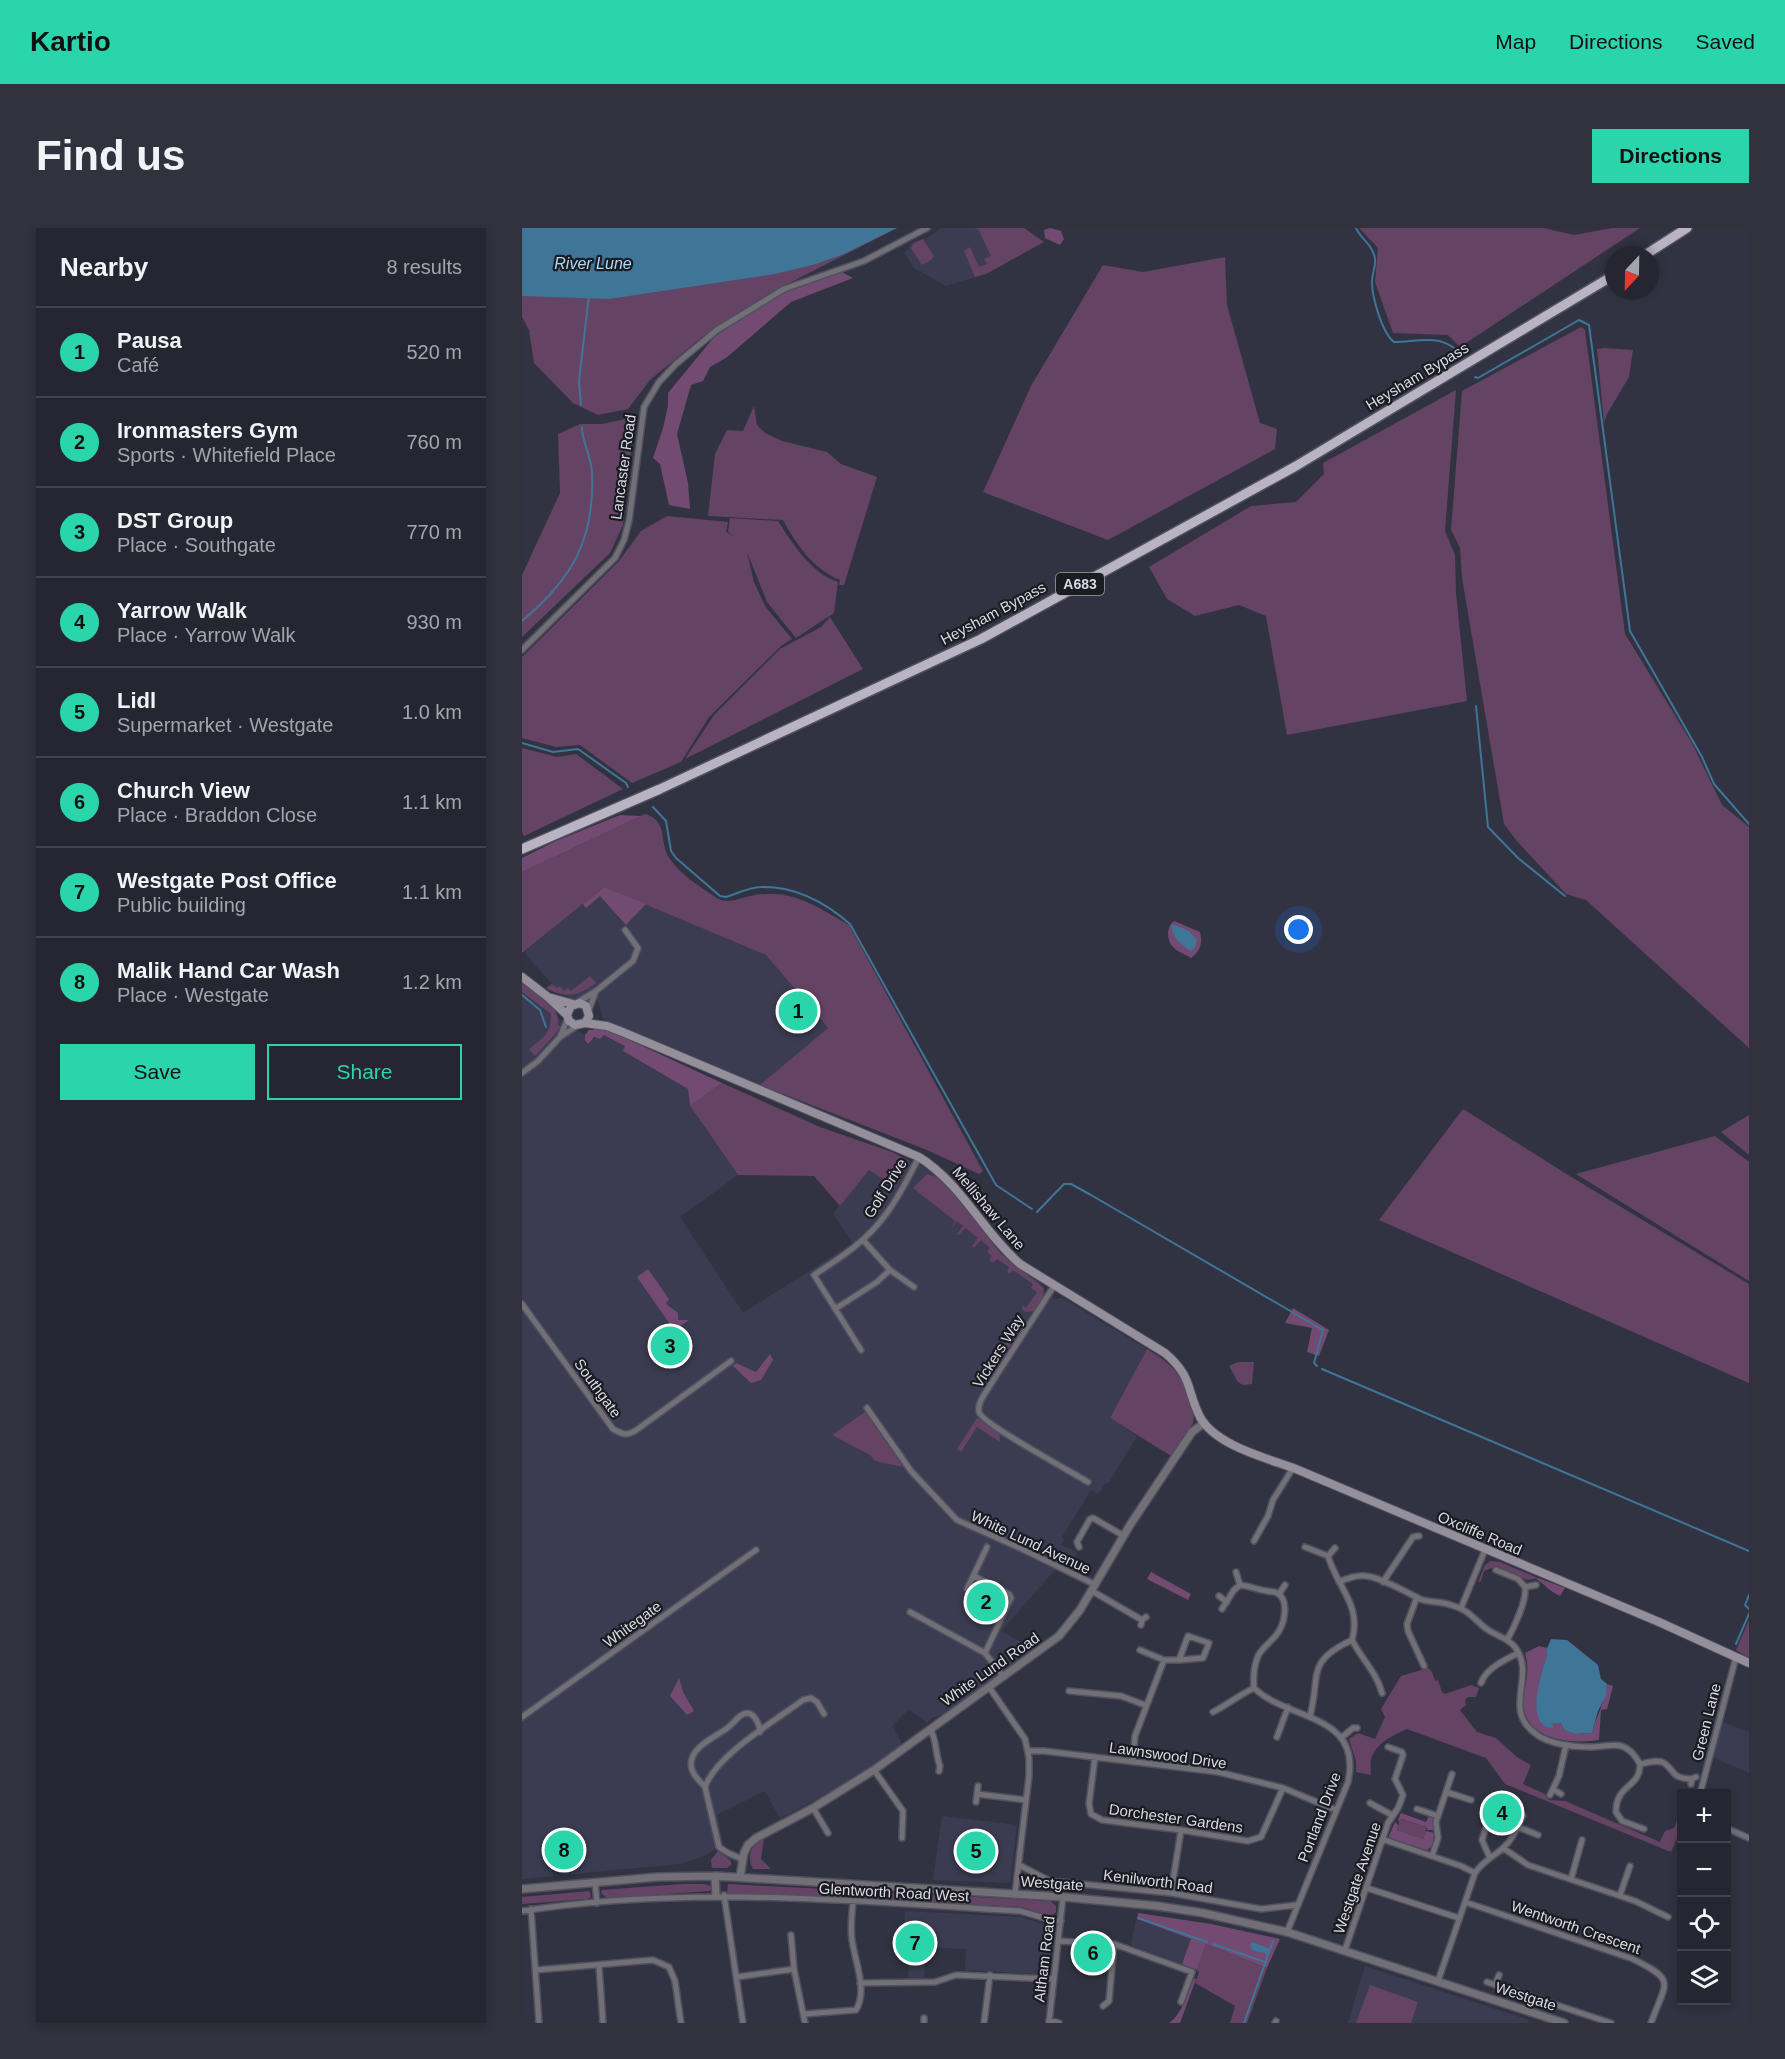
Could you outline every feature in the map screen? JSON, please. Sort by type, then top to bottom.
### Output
[{"type":"highway","points":[[1659,246],[1687,228]]},
{"type":"highway","name":"Heysham Bypass","points":[[522,849],[682,779],[981,639],[1296,466],[1605,280]]},
{"type":"main road","points":[[522,977],[548,997],[568,1016],[572,1023],[582,1024],[589,1019],[589,1011],[584,1004],[548,997]]},
{"type":"main road","points":[[568,1016],[568,1009],[575,1003]]},
{"type":"main road","name":"Mellishaw Lane","points":[[589,1011],[607,1026],[919,1157],[935,1167],[950,1180],[1005,1252],[1054,1286],[1157,1348],[1175,1362],[1186,1377],[1204,1423]]},
{"type":"main road","name":"Mellishaw Lane","points":[[582,1024],[607,1026]]},
{"type":"main road","name":"Oxcliffe Road","points":[[1204,1423],[1213,1433],[1245,1450],[1659,1622],[1749,1663]]},
{"type":"street","name":"Lancaster Road","points":[[522,650],[615,558],[624,540],[628,521],[644,408],[659,382],[676,364],[717,330],[784,289],[864,261],[927,228]]},
{"type":"street","points":[[575,1003],[596,991],[636,958],[638,948],[625,930]]},
{"type":"street","points":[[589,1011],[596,991]]},
{"type":"street","points":[[560,1037],[568,1016]]},
{"type":"street","points":[[522,1073],[538,1061],[560,1037],[582,1024]]},
{"type":"street","name":"Golf Drive","points":[[836,1309],[814,1275],[862,1240],[886,1215],[919,1157]]},
{"type":"street","points":[[862,1240],[890,1270],[914,1287]]},
{"type":"street","points":[[861,1350],[836,1309],[877,1282],[890,1270]]},
{"type":"street","name":"Vickers Way","points":[[1054,1286],[989,1387],[980,1402],[979,1411],[983,1419],[1008,1436],[1088,1482]]},
{"type":"street","name":"Southgate","points":[[522,1304],[613,1429],[621,1434],[629,1435],[731,1361]]},
{"type":"street","name":"White Lund Avenue","points":[[867,1408],[911,1471],[957,1520],[1022,1549],[1094,1588],[1143,1621]]},
{"type":"street","name":"White Lund Road","points":[[742,1859],[748,1845],[756,1838],[813,1808],[874,1770],[1059,1636],[1080,1610],[1124,1536],[1192,1432],[1204,1423]]},
{"type":"street","points":[[1254,1541],[1293,1468]]},
{"type":"street","points":[[1079,1547],[1077,1542],[1090,1519],[1093,1518],[1124,1536]]},
{"type":"street","points":[[1383,1581],[1416,1536],[1409,1530]]},
{"type":"street","points":[[967,1589],[987,1547]]},
{"type":"street","points":[[1328,1556],[1335,1548]]},
{"type":"street","name":"Whitegate","points":[[522,1717],[756,1550]]},
{"type":"street","points":[[1307,1550],[1328,1556]]},
{"type":"street","points":[[1461,1608],[1485,1550]]},
{"type":"street","points":[[1328,1556],[1352,1607],[1354,1616],[1352,1640],[1382,1689],[1388,1683]]},
{"type":"street","points":[[1238,1573],[1240,1585]]},
{"type":"street","points":[[1499,1573],[1518,1579],[1525,1587],[1524,1602],[1517,1615],[1514,1629],[1507,1640]]},
{"type":"street","points":[[1340,1582],[1360,1575],[1368,1576],[1430,1602],[1461,1608],[1490,1631],[1507,1640],[1518,1653],[1523,1666],[1518,1706],[1522,1717],[1536,1735],[1566,1745],[1587,1747],[1615,1744],[1630,1751],[1640,1764],[1634,1781],[1616,1799],[1612,1813],[1622,1821],[1644,1828]]},
{"type":"street","points":[[974,1576],[1010,1594],[1011,1598],[985,1653]]},
{"type":"street","points":[[1240,1585],[1279,1593]]},
{"type":"street","points":[[1222,1609],[1240,1585]]},
{"type":"street","points":[[1279,1593],[1285,1585]]},
{"type":"street","points":[[1525,1587],[1536,1585]]},
{"type":"street","points":[[1279,1593],[1285,1606],[1283,1621],[1280,1630],[1258,1656],[1253,1678],[1254,1688],[1267,1699],[1310,1716],[1341,1738],[1354,1727]]},
{"type":"street","points":[[1219,1596],[1227,1602]]},
{"type":"street","points":[[1417,1597],[1407,1624],[1424,1666]]},
{"type":"street","points":[[910,1612],[985,1653],[1003,1676]]},
{"type":"street","points":[[1140,1650],[1164,1660],[1179,1660],[1203,1658],[1209,1643],[1188,1636],[1179,1660]]},
{"type":"street","points":[[1310,1716],[1314,1702],[1316,1673],[1321,1662],[1328,1653],[1352,1640]]},
{"type":"street","points":[[1420,1653],[1428,1651]]},
{"type":"street","points":[[1481,1683],[1483,1677],[1518,1653]]},
{"type":"street","name":"Green Lane","points":[[1701,1789],[1736,1657]]},
{"type":"street","points":[[1133,1761],[1135,1736],[1164,1660]]},
{"type":"street","points":[[989,1687],[1021,1733],[1028,1751],[1029,1776],[1015,1894]]},
{"type":"street","points":[[1214,1719],[1209,1711],[1229,1704],[1254,1688]]},
{"type":"street","points":[[1069,1691],[1121,1696],[1145,1706]]},
{"type":"street","points":[[705,1787],[708,1779],[723,1759],[803,1700],[811,1698],[817,1702],[824,1714]]},
{"type":"street","points":[[1277,1739],[1288,1707]]},
{"type":"street","points":[[740,1877],[742,1859],[719,1847],[705,1787],[693,1774],[691,1762],[695,1752],[711,1738],[729,1728],[741,1715],[755,1716],[759,1722],[760,1732]]},
{"type":"street","points":[[930,1729],[934,1735],[936,1754],[941,1768]]},
{"type":"street","name":"Portland Drive","points":[[1287,1932],[1350,1773],[1351,1757],[1341,1738]]},
{"type":"street","points":[[1561,1794],[1551,1792],[1559,1776],[1566,1745]]},
{"type":"street","name":"Westgate Avenue","points":[[1346,1950],[1382,1839],[1402,1795],[1395,1779],[1404,1755],[1388,1747]]},
{"type":"street","name":"Lawnswood Drive","points":[[1028,1751],[1218,1772],[1282,1788],[1336,1810]]},
{"type":"street","name":"Dorchester Gardens","points":[[1095,1757],[1089,1804],[1091,1814],[1102,1820],[1248,1841],[1261,1837],[1282,1788]]},
{"type":"street","points":[[1640,1764],[1659,1762],[1665,1764],[1674,1775],[1693,1780]]},
{"type":"street","points":[[874,1770],[903,1812],[902,1838]]},
{"type":"street","points":[[1432,1856],[1438,1838],[1436,1822],[1452,1774]]},
{"type":"street","points":[[976,1802],[978,1785]]},
{"type":"street","points":[[1446,1792],[1471,1800]]},
{"type":"street","points":[[977,1794],[1026,1800]]},
{"type":"street","points":[[1370,1803],[1392,1815]]},
{"type":"street","points":[[813,1808],[828,1833]]},
{"type":"street","points":[[1438,1981],[1475,1874],[1513,1838],[1523,1816],[1507,1808]]},
{"type":"street","points":[[1417,1809],[1438,1816]]},
{"type":"street","points":[[1488,1821],[1482,1840],[1490,1858]]},
{"type":"street","points":[[1518,1827],[1538,1835]]},
{"type":"street","points":[[1171,1893],[1181,1830]]},
{"type":"street","points":[[1731,1830],[1749,1838]]},
{"type":"street","points":[[1382,1839],[1461,1866],[1475,1874]]},
{"type":"street","points":[[1571,1879],[1582,1840]]},
{"type":"street","points":[[1503,1848],[1528,1865],[1620,1895],[1668,1917]]},
{"type":"street","name":"Kenilworth Road","points":[[1018,1865],[1050,1881],[1171,1893],[1261,1909],[1297,1905]]},
{"type":"street","points":[[1620,1895],[1630,1866]]},
{"type":"street","name":"Westgate","points":[[522,1889],[676,1876],[715,1876],[1114,1901],[1203,1913],[1287,1932],[1564,2023]]},
{"type":"street","points":[[715,1876],[716,1896]]},
{"type":"street","points":[[595,1882],[597,1903]]},
{"type":"street","points":[[1367,1888],[1459,1918]]},
{"type":"street","points":[[724,1895],[742,2023]]},
{"type":"street","name":"Glentworth Road West","points":[[522,1911],[597,1903],[724,1895],[1020,1911],[1061,1921]]},
{"type":"street","name":"Altham Road","points":[[1049,2022],[1063,1897]]},
{"type":"street","points":[[804,2014],[856,2010],[861,2002],[860,1983],[851,1938],[853,1902]]},
{"type":"street","name":"Wentworth Crescent","points":[[1465,1902],[1633,1959],[1662,1974],[1665,1984],[1651,2023]]},
{"type":"street","points":[[531,1910],[539,2023]]},
{"type":"street","points":[[791,1935],[794,1969],[805,2023]]},
{"type":"street","points":[[1058,1941],[1113,1944],[1192,1972],[1181,2002]]},
{"type":"street","points":[[1103,2006],[1108,2001],[1113,1944]]},
{"type":"street","points":[[536,1970],[653,1960],[669,1967],[675,1982],[681,2023]]},
{"type":"street","points":[[598,1966],[603,2023]]},
{"type":"street","points":[[737,1977],[794,1969]]},
{"type":"street","points":[[860,1983],[936,1982],[956,1975],[1054,1979]]},
{"type":"street","points":[[984,2023],[990,1975]]},
{"type":"street","points":[[1496,1985],[1499,1975]]},
{"type":"street","points":[[1487,1982],[1611,2023]]},
{"type":"street","points":[[1536,2023],[1538,2015]]},
{"type":"street","points":[[1049,2022],[1059,2023]]},
{"type":"shaded area","points":[[522,228],[897,228],[768,294],[702,337],[650,380],[628,409],[598,415],[573,403],[534,363],[529,330],[522,317]]},
{"type":"shaded area","points":[[941,228],[1024,228],[1044,242],[986,274],[946,286],[914,268],[904,253],[912,242],[927,238]]},
{"type":"shaded area","points":[[975,228],[1024,228],[1044,242],[986,274],[975,277],[964,251],[970,247],[979,267],[987,264],[984,259],[991,256],[978,229]]},
{"type":"shaded area","points":[[1050,228],[1061,231],[1064,239],[1060,245],[1045,238],[1044,230]]},
{"type":"shaded area","points":[[1359,228],[1543,228],[1574,235],[1612,228],[1640,228],[1613,246],[1605,246],[1605,251],[1460,347],[1448,335],[1393,333],[1375,282],[1378,248]]},
{"type":"shaded area","points":[[923,239],[934,256],[922,265],[911,248],[914,243]]},
{"type":"shaded area","points":[[1225,257],[1227,305],[1260,423],[1277,429],[1275,449],[1108,540],[983,492],[1031,386],[1103,265],[1143,272]]},
{"type":"shaded area","points":[[842,272],[853,278],[791,302],[726,358],[710,367],[703,381],[691,385],[677,434],[688,483],[690,509],[669,505],[660,464],[653,458],[663,428],[668,406],[668,393],[714,337],[776,296],[809,282]]},
{"type":"shaded area","points":[[1581,327],[1585,330],[1625,634],[1692,743],[1722,805],[1749,827],[1749,1048],[1586,900],[1566,894],[1504,824],[1462,578],[1460,548],[1451,530],[1462,391]]},
{"type":"shaded area","points":[[1597,349],[1633,350],[1629,377],[1604,423]]},
{"type":"shaded area","points":[[1456,390],[1445,531],[1455,555],[1456,593],[1467,701],[1287,735],[1266,616],[1239,605],[1195,616],[1167,599],[1149,567],[1251,506],[1296,502],[1324,474],[1323,463]]},
{"type":"shaded area","points":[[754,406],[757,425],[765,433],[782,441],[827,452],[841,464],[877,477],[844,585],[839,585],[840,580],[830,575],[806,555],[783,520],[708,516],[715,454],[727,430],[743,431]]},
{"type":"shaded area","points":[[635,417],[623,525],[610,553],[522,637],[522,575],[560,493],[558,434],[580,424],[602,424]]},
{"type":"shaded area","points":[[667,516],[728,522],[726,532],[734,536],[728,532],[730,518],[778,521],[796,548],[811,565],[828,578],[838,582],[834,613],[796,638],[767,602],[747,552],[754,582],[765,606],[792,639],[781,646],[709,717],[681,762],[632,783],[580,745],[556,747],[522,738],[522,657],[619,561],[641,531]]},
{"type":"shaded area","points":[[830,617],[863,669],[685,759],[714,715],[780,649],[821,627]]},
{"type":"shaded area","points":[[522,748],[557,757],[576,754],[623,789],[524,836],[522,832]]},
{"type":"shaded area","points":[[645,814],[657,821],[666,852],[675,865],[691,880],[720,900],[729,901],[761,894],[783,895],[812,905],[849,925],[983,1171],[979,1174],[927,1150],[760,1085],[828,1028],[766,955],[604,887],[522,953],[522,872]]},
{"type":"shaded area","points":[[620,815],[641,816],[522,872],[522,858],[556,841]]},
{"type":"shaded area","points":[[604,887],[766,955],[828,1028],[760,1085],[603,1019],[598,1000],[591,993],[572,1001],[551,983],[524,952]]},
{"type":"shaded area","points":[[604,887],[646,904],[626,925],[600,896],[586,908],[583,904]]},
{"type":"shaded area","points":[[1174,921],[1200,932],[1200,947],[1191,958],[1171,945],[1168,930]]},
{"type":"shaded area","points":[[590,976],[596,983],[578,993],[559,994],[546,988],[552,984],[557,988],[560,986],[564,991],[568,988],[571,991]]},
{"type":"shaded area","points":[[522,981],[552,1006],[560,1026],[535,1056],[529,1049],[546,1035],[550,1026],[551,1014],[522,992]]},
{"type":"shaded area","points":[[522,990],[563,1022],[586,1036],[600,1039],[604,1034],[626,1046],[623,1051],[688,1089],[690,1107],[738,1175],[680,1217],[743,1313],[853,1243],[833,1214],[869,1170],[896,1186],[909,1161],[931,1169],[945,1183],[1001,1254],[1039,1282],[1044,1292],[1054,1299],[1062,1298],[1147,1349],[1110,1418],[1137,1436],[1108,1484],[1106,1483],[1098,1494],[1091,1490],[1062,1537],[1064,1539],[1061,1545],[1077,1552],[1070,1567],[1091,1578],[1087,1586],[1055,1570],[1001,1631],[1036,1650],[947,1712],[932,1718],[927,1723],[913,1712],[909,1710],[906,1712],[892,1726],[904,1747],[847,1784],[780,1818],[765,1791],[717,1815],[723,1842],[707,1855],[680,1864],[562,1875],[554,1854],[547,1855],[554,1876],[522,1879]]},
{"type":"shaded area","points":[[594,1027],[608,1030],[722,1083],[690,1106],[688,1089],[623,1051],[625,1046],[604,1035],[600,1039],[594,1037],[588,1044],[585,1035]]},
{"type":"shaded area","points":[[722,1083],[820,1127],[892,1152],[909,1161],[896,1187],[869,1170],[840,1206],[814,1176],[738,1175],[690,1106]]},
{"type":"shaded area","points":[[1463,1109],[1749,1284],[1749,1383],[1379,1220]]},
{"type":"shaded area","points":[[1749,1115],[1749,1155],[1721,1132]]},
{"type":"shaded area","points":[[1715,1136],[1749,1162],[1749,1281],[1576,1174]]},
{"type":"shaded area","points":[[927,1174],[940,1178],[1001,1254],[1044,1288],[1043,1297],[1034,1311],[1025,1312],[1022,1309],[1022,1305],[1026,1308],[1037,1292],[1031,1288],[1033,1284],[1013,1270],[1010,1274],[1007,1272],[1009,1267],[997,1259],[993,1263],[989,1260],[992,1256],[987,1252],[990,1248],[981,1240],[974,1248],[972,1246],[978,1238],[965,1228],[959,1235],[957,1234],[963,1226],[957,1221],[951,1229],[955,1221],[913,1188]]},
{"type":"shaded area","points":[[648,1269],[669,1299],[666,1304],[678,1313],[678,1320],[689,1320],[674,1330],[637,1277]]},
{"type":"shaded area","points":[[1293,1308],[1329,1330],[1319,1356],[1307,1352],[1312,1328],[1285,1323]]},
{"type":"shaded area","points":[[1017,1317],[1025,1324],[1009,1347],[1003,1347],[1019,1323],[1014,1319]]},
{"type":"shaded area","points":[[1147,1349],[1167,1363],[1179,1376],[1194,1416],[1193,1423],[1171,1456],[1110,1418]]},
{"type":"shaded area","points":[[770,1354],[773,1360],[761,1380],[751,1383],[733,1366],[736,1363],[756,1372]]},
{"type":"shaded area","points":[[1238,1362],[1254,1362],[1252,1384],[1243,1385],[1238,1382],[1229,1366]]},
{"type":"shaded area","points":[[865,1412],[903,1467],[875,1461],[870,1455],[832,1435]]},
{"type":"shaded area","points":[[977,1418],[999,1432],[1000,1442],[977,1427],[961,1452],[957,1449]]},
{"type":"shaded area","points":[[1490,1561],[1500,1562],[1538,1578],[1527,1580],[1497,1566],[1484,1571],[1481,1581],[1478,1582],[1485,1565]]},
{"type":"shaded area","points":[[1151,1572],[1191,1594],[1188,1600],[1147,1579]]},
{"type":"shaded area","points":[[1536,1579],[1565,1588],[1560,1596]]},
{"type":"shaded area","points":[[1749,1620],[1749,1658],[1736,1650]]},
{"type":"shaded area","points":[[1539,1646],[1547,1648],[1540,1679],[1552,1722],[1561,1723],[1564,1730],[1575,1734],[1592,1733],[1607,1684],[1613,1686],[1607,1709],[1601,1710],[1599,1740],[1578,1741],[1554,1738],[1535,1728],[1528,1720],[1523,1702],[1527,1669],[1525,1653]]},
{"type":"shaded area","points":[[1428,1668],[1435,1681],[1438,1680],[1445,1694],[1471,1685],[1479,1688],[1476,1697],[1468,1697],[1465,1700],[1466,1705],[1460,1710],[1477,1732],[1496,1738],[1518,1758],[1531,1765],[1523,1784],[1545,1794],[1549,1800],[1565,1801],[1660,1842],[1665,1831],[1674,1828],[1677,1820],[1677,1838],[1671,1852],[1505,1784],[1486,1758],[1407,1729],[1390,1737],[1376,1749],[1371,1760],[1371,1775],[1356,1772],[1356,1761],[1349,1739],[1358,1733],[1375,1739],[1385,1717],[1381,1709],[1401,1676]]},
{"type":"shaded area","points":[[679,1678],[683,1692],[694,1711],[687,1715],[670,1696]]},
{"type":"shaded area","points":[[1720,1721],[1749,1732],[1749,1773],[1712,1757]]},
{"type":"shaded area","points":[[1401,1813],[1426,1822],[1429,1816],[1433,1818],[1433,1830],[1398,1820]]},
{"type":"shaded area","points":[[942,1816],[1017,1825],[1010,1883],[933,1880]]},
{"type":"shaded area","points":[[1400,1819],[1427,1827],[1423,1839],[1397,1830]]},
{"type":"shaded area","points":[[1395,1822],[1398,1825],[1397,1830],[1423,1839],[1426,1831],[1434,1833],[1431,1847],[1427,1850],[1390,1839],[1389,1836]]},
{"type":"shaded area","points":[[764,1839],[761,1859],[771,1869],[753,1869],[750,1860],[751,1851]]},
{"type":"shaded area","points":[[718,1851],[731,1861],[731,1865],[727,1868],[712,1868],[711,1860]]},
{"type":"shaded area","points":[[705,1884],[713,1887],[710,1891],[607,1898],[601,1893],[602,1890]]},
{"type":"shaded area","points":[[728,1884],[1050,1901],[1056,1906],[1056,1912],[1051,1916],[1021,1907],[727,1893]]},
{"type":"shaded area","points":[[590,1891],[591,1897],[587,1899],[522,1904],[522,1897]]},
{"type":"shaded area","points":[[905,1911],[1022,1917],[1051,1927],[1053,1933],[1048,1971],[1042,1974],[965,1970],[966,1949],[926,1947],[924,1978],[908,1977],[909,1954],[901,1954]]},
{"type":"shaded area","points":[[1138,1913],[1211,1924],[1280,1939],[1267,1968],[1206,1944],[1197,1970],[1182,1964],[1191,1939],[1137,1919]]},
{"type":"shaded area","points":[[1136,1919],[1192,1939],[1182,1964],[1131,1945]]},
{"type":"shaded area","points":[[1206,1944],[1267,1968],[1247,2023],[1230,2023],[1235,2006],[1195,1983]]},
{"type":"shaded area","points":[[1365,1966],[1529,2020],[1528,2023],[1348,2023]]},
{"type":"shaded area","points":[[1192,1978],[1196,1979],[1180,2023],[1169,2023],[1181,2009]]},
{"type":"shaded area","points":[[1370,1985],[1418,2002],[1411,2023],[1356,2023]]},
{"type":"water","name":"River Lune","points":[[522,228],[897,228],[844,254],[816,264],[775,274],[609,299],[522,296]]},
{"type":"water","points":[[1171,925],[1189,931],[1197,940],[1195,948],[1191,951],[1175,937]]},
{"type":"water","points":[[1551,1639],[1567,1640],[1598,1665],[1601,1679],[1607,1684],[1606,1696],[1598,1711],[1592,1733],[1575,1734],[1564,1730],[1561,1723],[1552,1723],[1553,1728],[1544,1725],[1539,1718],[1537,1697],[1546,1651]]},
{"type":"water","points":[[1252,1942],[1270,1949],[1267,1957],[1265,1953],[1252,1950],[1250,1945]]},
{"type":"waterway","points":[[1356,228],[1374,254],[1372,282],[1378,314],[1394,342],[1434,340],[1448,344],[1455,349]]},
{"type":"waterway","points":[[581,405],[579,381],[589,295]]},
{"type":"waterway","points":[[1475,377],[1478,378],[1579,320],[1589,325],[1630,631],[1702,757],[1714,784],[1749,824]]},
{"type":"waterway","points":[[522,621],[555,589],[577,556],[585,537],[590,518],[592,472],[582,427]]},
{"type":"waterway","points":[[1476,706],[1488,827],[1518,858],[1565,896]]},
{"type":"waterway","points":[[522,743],[553,752],[578,749],[626,783],[628,787]]},
{"type":"waterway","points":[[653,807],[666,821],[671,851],[676,858],[720,896],[726,897],[757,887],[786,889],[809,897],[831,909],[850,924],[996,1185],[1032,1209]]},
{"type":"waterway","points":[[522,995],[540,1010],[546,1027]]},
{"type":"waterway","points":[[1037,1212],[1064,1184],[1071,1184],[1323,1330],[1314,1363],[1317,1366]]},
{"type":"waterway","points":[[1322,1369],[1749,1551]]},
{"type":"waterway","points":[[1749,1595],[1745,1605],[1749,1609]]},
{"type":"waterway","points":[[1736,1644],[1749,1614]]},
{"type":"waterway","points":[[1138,1918],[1207,1942]]},
{"type":"waterway","points":[[1244,2023],[1273,1941]]},
{"type":"waterway","points":[[1213,1944],[1265,1962]]},
{"type":"place","name":"Pausa","points":[[798,1011]]},
{"type":"place","name":"DST Group","points":[[670,1346]]},
{"type":"place","name":"Ironmasters Gym","points":[[986,1602]]},
{"type":"place","name":"Yarrow Walk","points":[[1502,1813]]},
{"type":"place","name":"Malik Hand Car Wash","points":[[564,1850]]},
{"type":"place","name":"Lidl","points":[[976,1851]]},
{"type":"place","name":"Westgate Post Office","points":[[915,1943]]},
{"type":"place","name":"Church View","points":[[1093,1953]]}]
